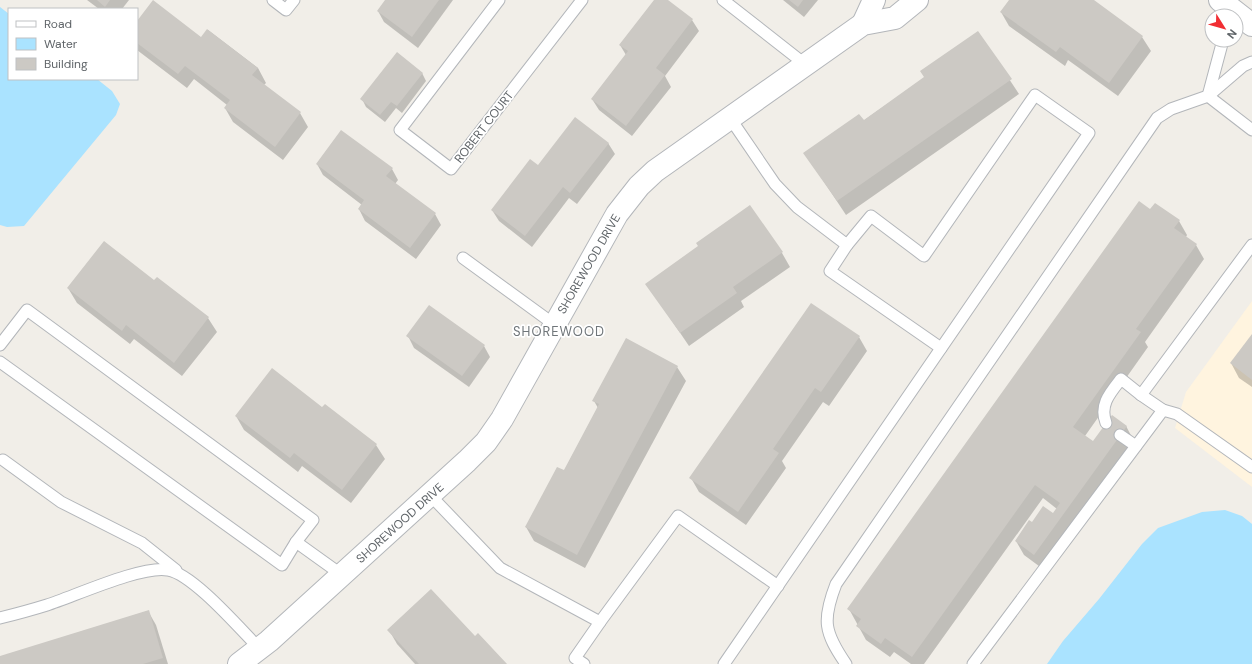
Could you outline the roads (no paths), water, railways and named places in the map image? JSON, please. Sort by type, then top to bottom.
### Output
[{"type":"street","points":[[863,24],[874,0]]},
{"type":"street","name":"SHOREWOOD DRIVE","points":[[240,664],[342,575],[467,461],[494,430],[502,419],[617,214],[639,186],[655,171],[863,24],[895,18],[918,0]]},
{"type":"lane","points":[[273,0],[286,10],[294,0]]},
{"type":"lane","name":"ROBERT COURT","points":[[499,0],[400,130],[451,169],[582,0]]},
{"type":"lane","points":[[723,0],[806,64]]},
{"type":"lane","points":[[1208,96],[1220,48]]},
{"type":"lane","points":[[846,664],[832,644],[826,621],[830,600],[836,584],[1157,118],[1171,109],[1208,96],[1244,66],[1252,62]]},
{"type":"lane","points":[[724,664],[1089,133],[1035,95],[924,256],[871,216],[847,245],[830,271],[941,348]]},
{"type":"lane","points":[[1208,96],[1252,130]]},
{"type":"lane","points":[[730,118],[775,184],[797,207],[847,245]]},
{"type":"lane","points":[[1141,395],[1252,245]]},
{"type":"lane","points":[[463,258],[555,325]]},
{"type":"lane","points":[[0,345],[27,310],[313,520],[296,542],[282,565],[0,362]]},
{"type":"lane","points":[[1106,423],[1103,416],[1103,406],[1109,394],[1121,379],[1163,410],[1177,414],[1252,467]]},
{"type":"lane","points":[[973,664],[1163,410]]},
{"type":"lane","points":[[1120,435],[1136,446]]},
{"type":"lane","points":[[3,460],[62,502],[142,543],[201,590],[260,648]]},
{"type":"lane","points":[[430,495],[500,568],[600,622]]},
{"type":"lane","points":[[584,664],[575,658],[678,516],[778,586]]},
{"type":"lane","points":[[296,542],[342,575]]},
{"type":"lane","points":[[0,618],[46,605],[150,569],[169,570],[184,577]]},
{"type":"water","points":[[0,7],[8,13],[8,80],[98,80],[112,91],[120,104],[116,115],[24,226],[7,227],[0,225]]},
{"type":"water","points":[[1225,510],[1242,516],[1252,524],[1252,664],[1047,664],[1063,641],[1099,599],[1142,544],[1158,528],[1202,512]]},
{"type":"district","name":"SHOREWOOD","points":[[559,331]]}]
